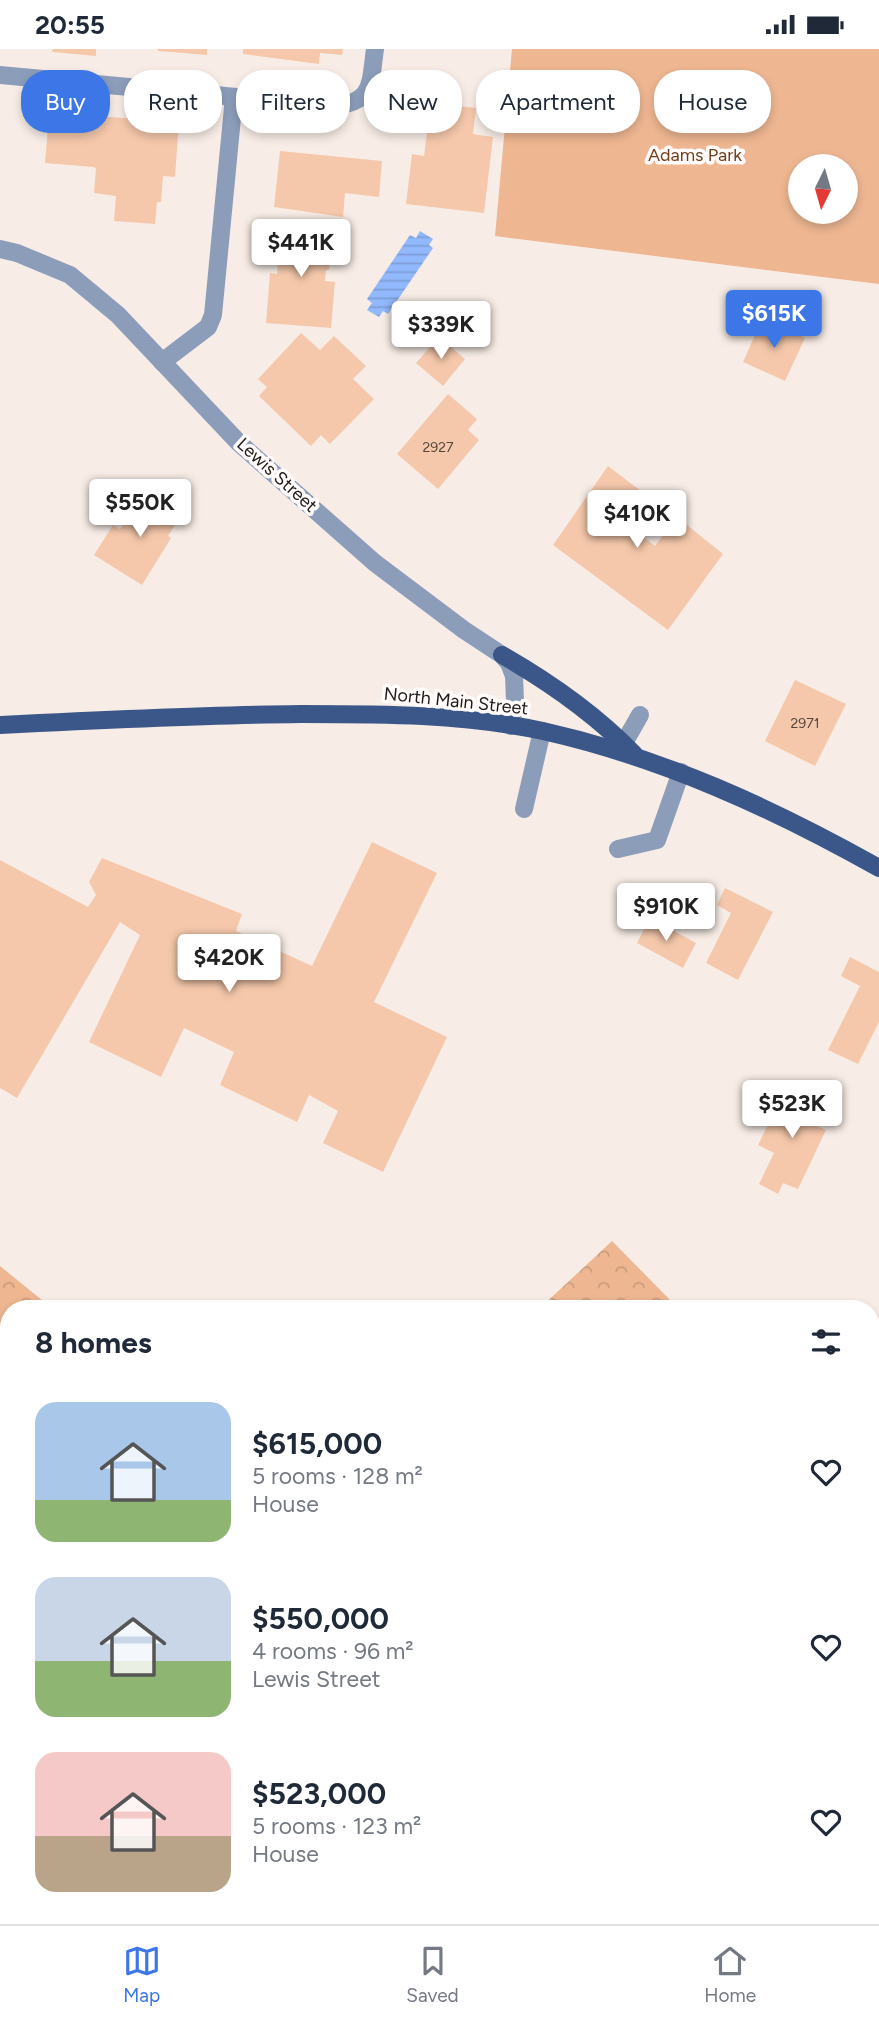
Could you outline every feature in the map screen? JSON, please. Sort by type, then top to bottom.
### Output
[{"type":"main road","points":[[502,655],[573,699],[637,757]]},
{"type":"main road","name":"North Main Street","points":[[0,725],[201,715],[401,713],[512,726],[542,731],[681,772],[748,799],[879,868]]},
{"type":"street","points":[[0,75],[332,106],[353,104],[369,89],[375,49]]},
{"type":"street","points":[[162,362],[208,327],[213,315],[234,97]]},
{"type":"street","name":"Lewis Street","points":[[0,249],[17,253],[70,275],[118,315],[239,443],[375,563],[502,655]]},
{"type":"street","points":[[502,655],[514,676],[512,726]]},
{"type":"street","points":[[624,743],[640,715]]},
{"type":"street","points":[[524,809],[542,731]]},
{"type":"street","points":[[618,849],[657,840],[681,772]]},
{"type":"green space","name":"Adams Park","points":[[512,49],[879,49],[879,284],[495,236],[504,133],[640,133],[640,70],[510,70]]},
{"type":"green space","points":[[612,1241],[670,1300],[549,1300]]},
{"type":"green space","points":[[0,1266],[42,1300],[0,1300]]},
{"type":"water","points":[[420,231],[433,239],[429,245],[433,248],[388,314],[383,311],[379,317],[367,310],[372,303],[367,299],[410,235],[416,238]]},
{"type":"building","points":[[53,49],[96,49],[96,56],[52,52]]},
{"type":"building","points":[[207,49],[207,55],[158,51]]},
{"type":"building","points":[[243,49],[343,49],[342,55],[320,53],[319,64],[243,54]]},
{"type":"building","points":[[462,106],[476,108],[473,134],[493,137],[484,213],[406,204],[412,154],[424,156],[427,133],[462,133]]},
{"type":"building","points":[[110,117],[124,118],[124,133],[178,133],[175,177],[163,176],[161,202],[157,202],[155,224],[114,221],[116,196],[94,193],[96,168],[45,163],[47,133],[110,133]]},
{"type":"building","points":[[280,151],[382,161],[379,197],[345,193],[343,217],[274,207]]},
{"type":"building","points":[[276,227],[332,231],[329,270],[326,270],[325,281],[335,282],[331,328],[266,323],[270,273],[277,274],[278,263],[274,262]]},
{"type":"building","points":[[762,319],[805,338],[785,381],[743,362]]},
{"type":"building","points":[[301,333],[320,350],[334,336],[366,366],[353,379],[374,399],[330,444],[321,435],[311,446],[259,396],[267,387],[258,379]]},
{"type":"building","points":[[439,337],[465,359],[443,386],[416,363]]},
{"type":"building","points":[[448,394],[477,419],[468,430],[479,440],[438,489],[397,454]]},
{"type":"building","points":[[608,466],[654,501],[634,530],[655,546],[677,517],[723,554],[668,630],[553,545]]},
{"type":"building","points":[[149,491],[179,510],[174,518],[178,520],[168,536],[171,538],[142,585],[94,555],[113,525],[120,529],[131,513],[135,515]]},
{"type":"building","points":[[795,680],[846,704],[815,766],[765,741]]},
{"type":"building","points":[[372,842],[437,873],[374,1002],[447,1037],[383,1172],[323,1143],[338,1111],[309,1095],[297,1122],[220,1085],[234,1052],[184,1028],[161,1077],[89,1042],[140,935],[120,922],[17,1098],[0,1088],[0,860],[88,907],[96,895],[89,882],[102,858],[242,914],[236,931],[312,966]]},
{"type":"building","points":[[725,888],[773,912],[738,980],[706,963],[731,913],[717,905]]},
{"type":"building","points":[[650,918],[696,943],[683,968],[637,943]]},
{"type":"building","points":[[850,957],[879,972],[879,1022],[858,1064],[828,1050],[860,986],[841,976]]},
{"type":"building","points":[[809,1088],[828,1097],[815,1125],[826,1130],[798,1189],[783,1183],[778,1194],[759,1184],[774,1153],[758,1145],[782,1096],[800,1105]]}]
